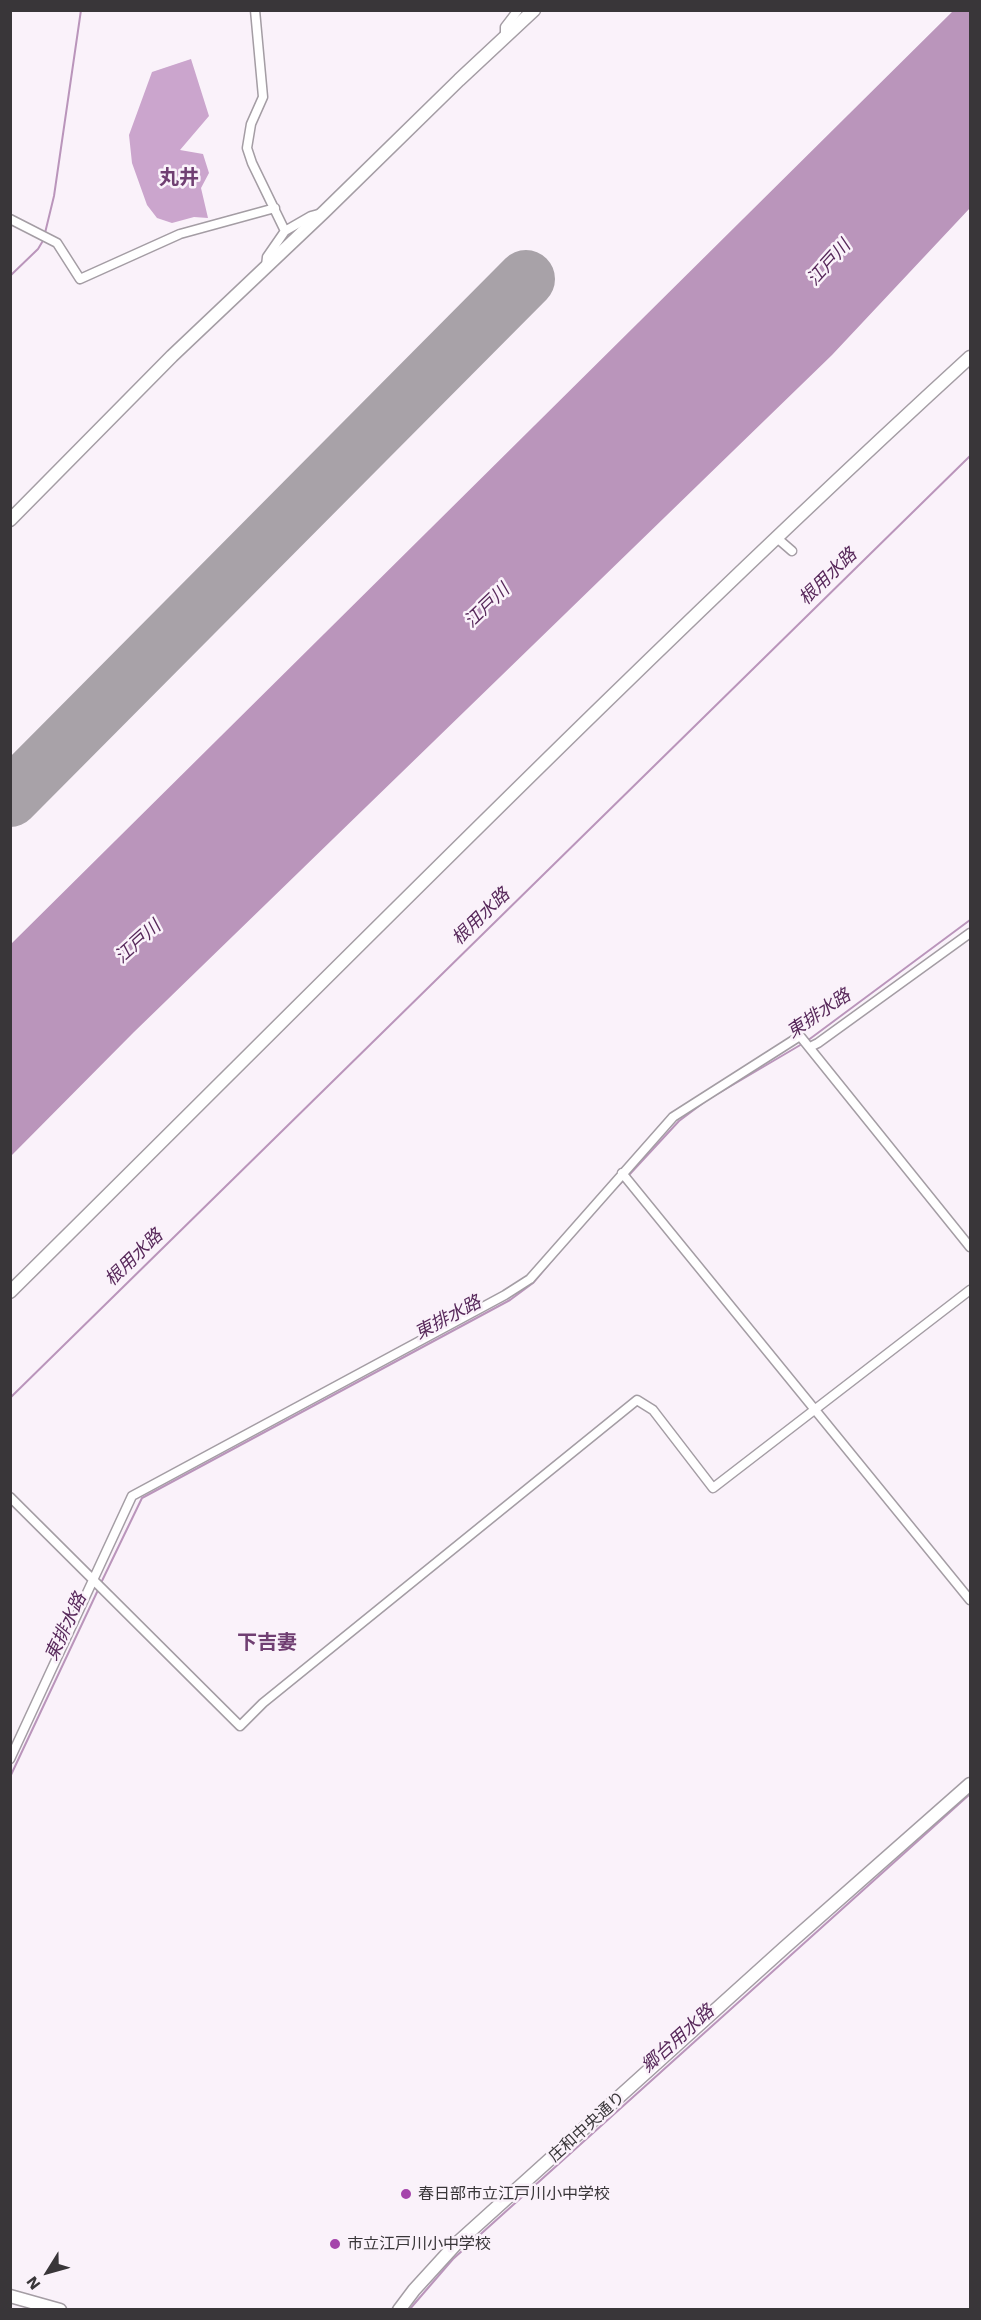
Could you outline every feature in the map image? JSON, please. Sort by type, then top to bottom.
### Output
[{"type":"street","points":[[255,10],[263,97],[251,124],[247,148],[285,231]]},
{"type":"street","points":[[506,36],[505,27],[518,10]]},
{"type":"street","points":[[10,520],[172,356],[534,10]]},
{"type":"street","points":[[10,219],[57,243],[80,279],[180,234],[275,208]]},
{"type":"street","points":[[266,267],[267,257],[285,231],[311,216],[324,212]]},
{"type":"street","points":[[10,1292],[515,791],[777,538],[970,357]]},
{"type":"street","points":[[777,538],[792,551]]},
{"type":"street","points":[[807,1043],[818,1043],[970,933]]},
{"type":"street","points":[[10,1759],[132,1496],[495,1301],[530,1279],[662,1127],[681,1109],[800,1036],[970,1246]]},
{"type":"street","points":[[622,1173],[970,1600]]},
{"type":"street","points":[[10,1497],[240,1726],[263,1704],[637,1400],[653,1410],[713,1488],[970,1290]]},
{"type":"street","name":"庄和中央通り","points":[[399,2310],[435,2265],[464,2237],[784,1948],[970,1784]]},
{"type":"street","points":[[10,2296],[60,2310]]},
{"type":"shaded area","points":[[191,59],[209,116],[180,150],[203,154],[209,173],[201,188],[208,218],[194,217],[172,223],[157,218],[147,205],[132,163],[129,135],[152,72]]},
{"type":"water","name":"江戸川","points":[[953,11],[970,11],[970,208],[832,355],[134,1032],[11,1156],[11,944]]},
{"type":"waterway","points":[[45,233],[54,196],[81,10]]},
{"type":"waterway","points":[[10,276],[38,249],[44,239]]},
{"type":"waterway","name":"根用水路","points":[[10,1398],[970,456]]},
{"type":"waterway","name":"東排水路","points":[[807,1041],[970,920]]},
{"type":"waterway","name":"東排水路","points":[[629,1175],[679,1121],[707,1100],[802,1044]]},
{"type":"waterway","name":"東排水路","points":[[614,1190],[625,1179]]},
{"type":"waterway","name":"東排水路","points":[[100,1585],[142,1498],[510,1300],[533,1283],[570,1239]]},
{"type":"waterway","name":"東排水路","points":[[10,1777],[98,1590]]},
{"type":"waterway","name":"郷台用水路","points":[[409,2310],[453,2259],[970,1794]]},
{"type":"runway","points":[[10,798],[526,279]]},
{"type":"place","name":"春日部市立江戸川小中学校","points":[[406,2194]]},
{"type":"place","name":"市立江戸川小中学校","points":[[335,2244]]},
{"type":"district","name":"丸井","points":[[179,178]]},
{"type":"district","name":"下吉妻","points":[[267,1643]]}]
